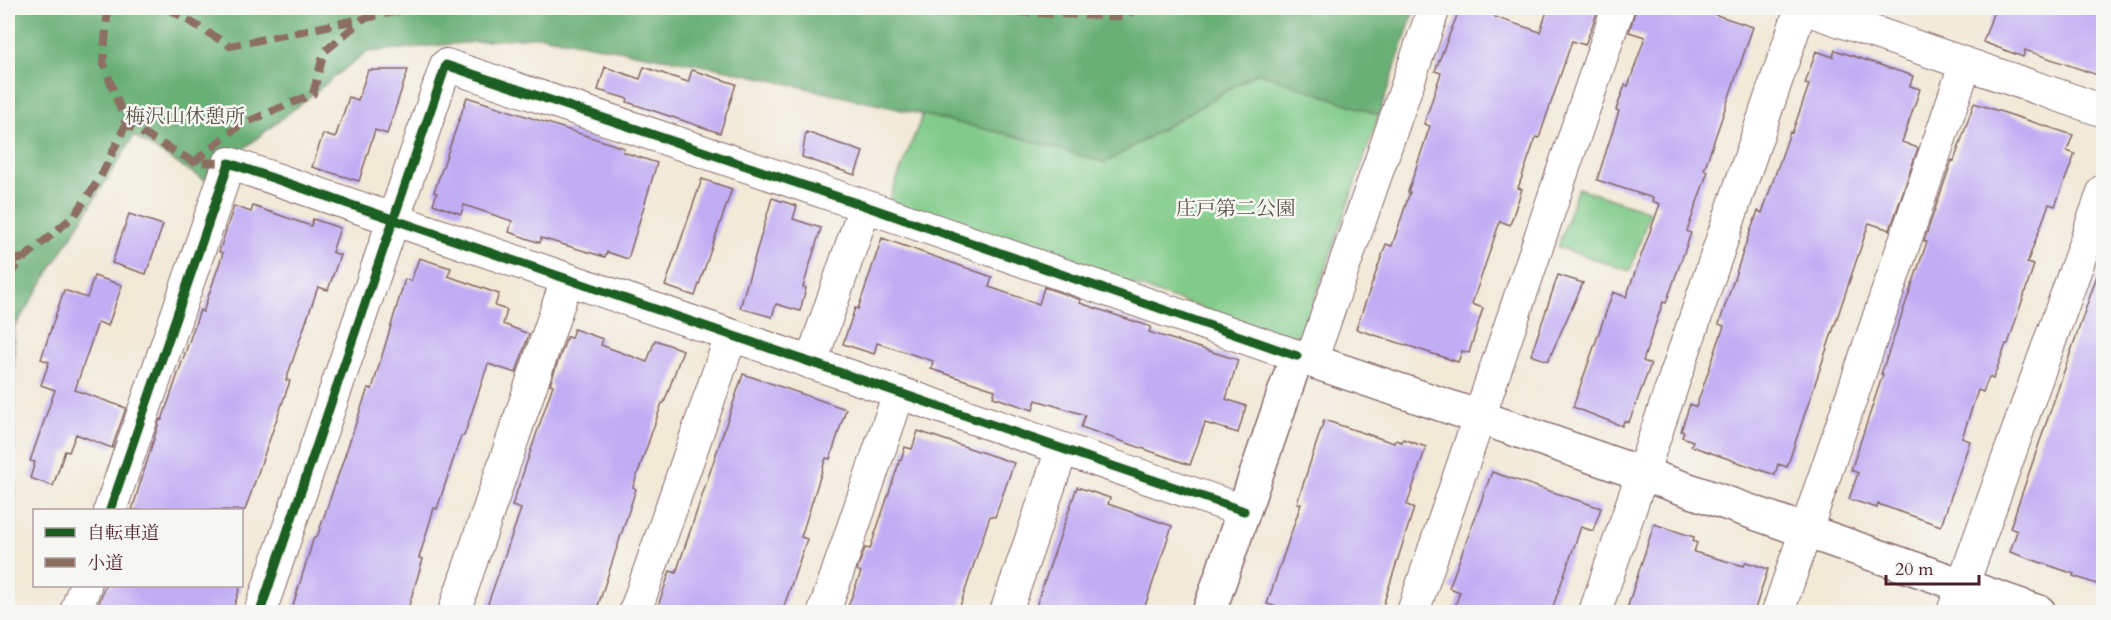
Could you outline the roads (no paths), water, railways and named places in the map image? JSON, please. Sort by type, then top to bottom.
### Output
[{"type":"street","points":[[1209,612],[1244,511],[1304,359],[1434,8]]},
{"type":"street","points":[[1413,612],[1618,8]]},
{"type":"street","points":[[1595,612],[1802,8],[2103,111]]},
{"type":"street","points":[[260,612],[446,65],[865,206],[1642,474],[1806,532],[1957,599],[2039,612]]},
{"type":"street","points":[[1778,612],[1965,65]]},
{"type":"street","points":[[110,509],[229,163],[1244,511]]},
{"type":"street","points":[[1957,599],[2103,190]]},
{"type":"street","points":[[811,363],[865,206]]},
{"type":"street","points":[[454,612],[567,279]]},
{"type":"street","points":[[635,612],[731,336]]},
{"type":"street","points":[[824,612],[899,393]]},
{"type":"street","points":[[1006,612],[1062,449]]},
{"type":"street","points":[[76,612],[84,587]]},
{"type":"park label","name":"梅沢山休憩所","points":[[185,116]]},
{"type":"park label","name":"庄戸第二公園","points":[[1236,208]]}]
